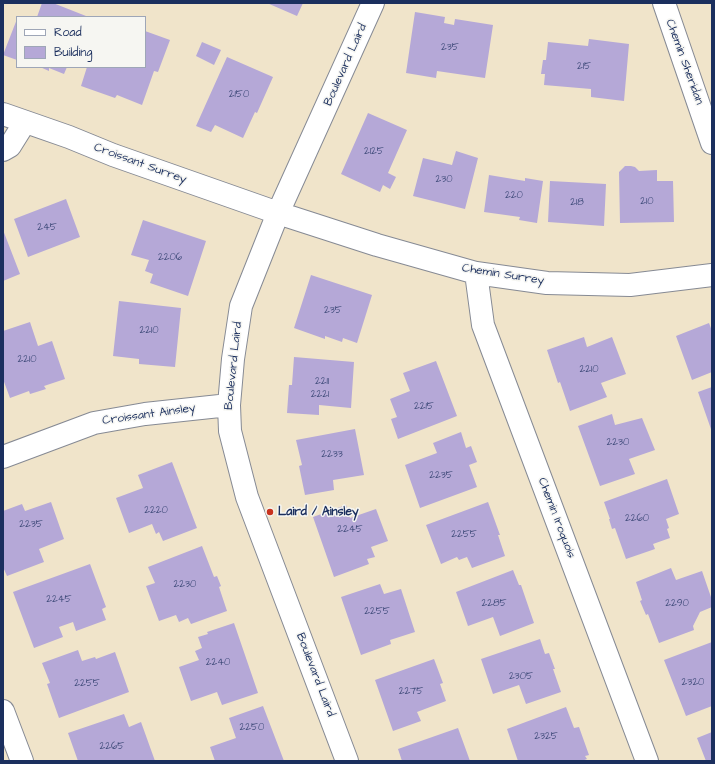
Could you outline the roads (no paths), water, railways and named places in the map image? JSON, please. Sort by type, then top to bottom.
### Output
[{"type":"street","name":"Boulevard Laird","points":[[347,761],[247,497],[230,431],[229,405],[233,359],[241,306],[278,213],[373,3]]},
{"type":"street","name":"Chemin Sheridan","points":[[664,3],[712,143]]},
{"type":"street","name":"Croissant Surrey","points":[[3,114],[69,137],[113,155],[278,213]]},
{"type":"street","points":[[3,150],[10,146],[24,122]]},
{"type":"street","name":"Chemin Surrey","points":[[278,213],[377,245],[476,273],[547,283],[630,285],[712,275]]},
{"type":"street","name":"Chemin Iroquois","points":[[476,273],[483,325],[647,761]]},
{"type":"street","name":"Croissant Ainsley","points":[[3,457],[94,423],[145,414],[229,405]]},
{"type":"street","points":[[3,711],[22,761]]},
{"type":"place","name":"Laird / Ainsley","points":[[270,512]]}]
